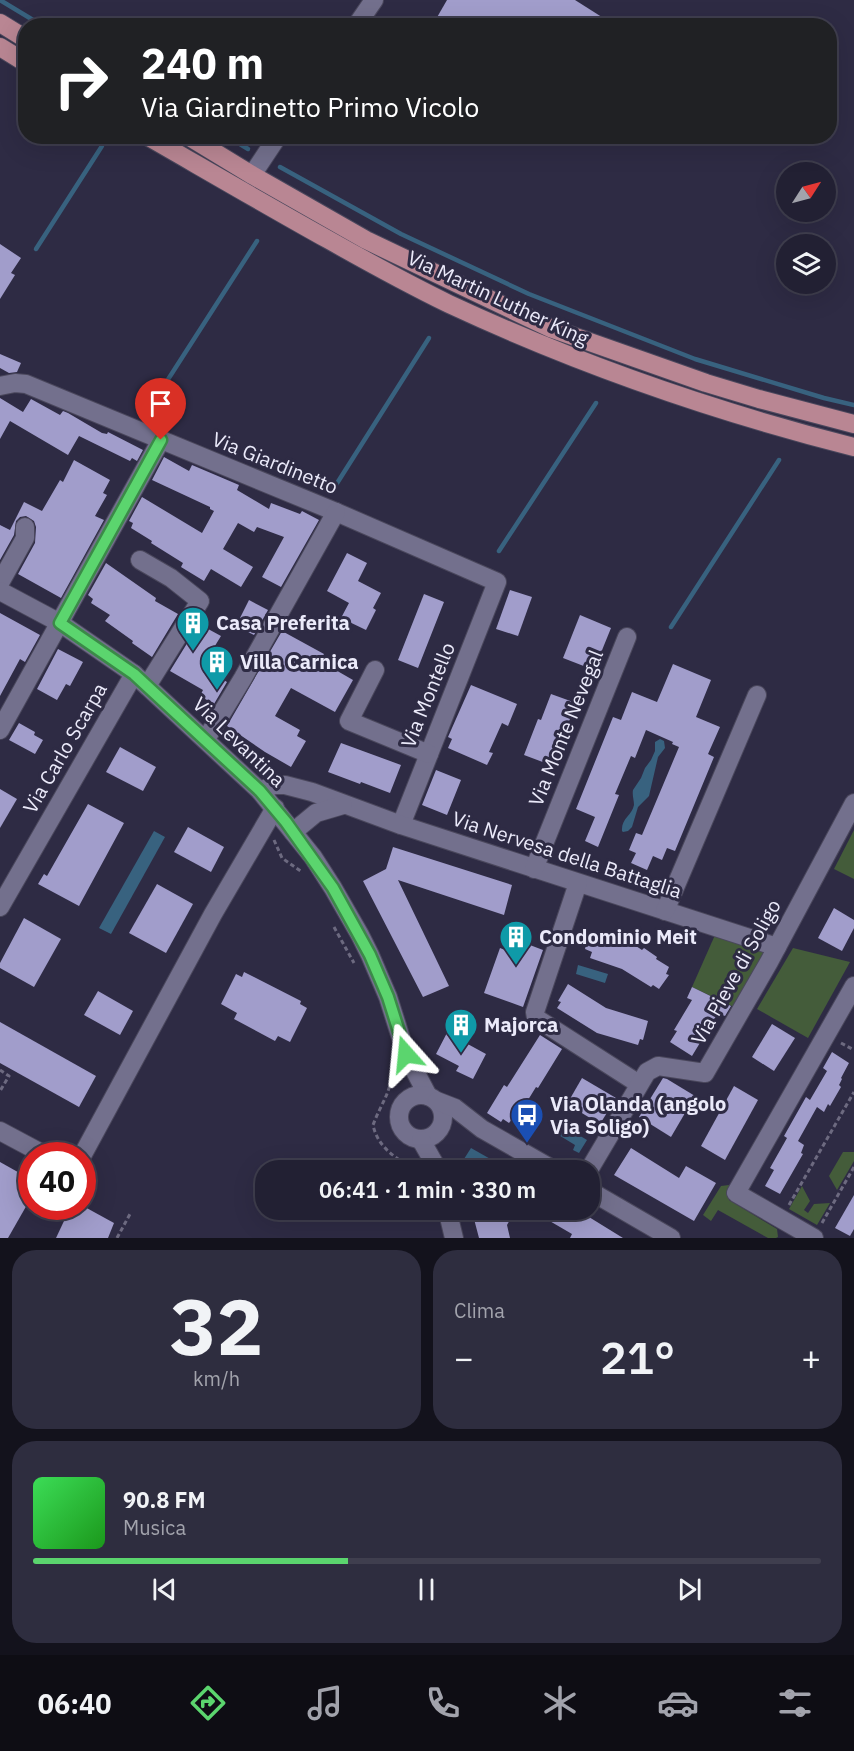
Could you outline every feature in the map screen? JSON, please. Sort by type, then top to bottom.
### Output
[{"type":"main road","points":[[0,23],[18,34]]},
{"type":"main road","points":[[0,47],[18,58]]},
{"type":"main road","name":"Via Martin Luther King","points":[[161,144],[386,272],[448,303],[588,364],[696,400],[854,447]]},
{"type":"main road","name":"Via Martin Luther King","points":[[201,144],[366,240],[550,328],[706,383],[854,424]]},
{"type":"street","points":[[362,18],[374,0]]},
{"type":"street","points":[[252,175],[273,144]]},
{"type":"street","name":"Via Giardinetto","points":[[0,386],[15,383],[26,384],[336,512],[497,582]]},
{"type":"street","points":[[0,730],[161,440]]},
{"type":"street","points":[[206,739],[336,512]]},
{"type":"street","points":[[0,583],[25,538],[25,527]]},
{"type":"street","name":"Via Carlo Scarpa","points":[[0,907],[141,680],[200,602],[171,578],[140,560]]},
{"type":"street","name":"Via Montello","points":[[401,825],[497,582]]},
{"type":"street","name":"Via Levantina","points":[[0,591],[60,623],[141,680],[206,739],[275,808],[333,888],[370,955],[388,997],[406,1101],[400,1109],[399,1123],[408,1135],[432,1134],[443,1114],[440,1106],[399,1057]]},
{"type":"street","name":"Via Monte Nevegal","points":[[534,869],[627,638]]},
{"type":"street","points":[[375,670],[349,721],[429,754]]},
{"type":"street","points":[[665,911],[758,695]]},
{"type":"street","name":"Via Nervesa della Battaglia","points":[[260,791],[274,785],[285,784],[312,792],[401,825],[777,947]]},
{"type":"street","name":"Via Pieve di Soligo","points":[[595,1160],[647,1072],[658,1066],[705,1073],[777,947],[854,803]]},
{"type":"street","points":[[293,832],[316,813],[343,805]]},
{"type":"street","points":[[90,1142],[213,914],[275,808]]},
{"type":"street","points":[[578,883],[535,1012],[536,1018],[639,1084]]},
{"type":"street","points":[[813,1238],[789,1228],[736,1193],[854,986]]},
{"type":"street","points":[[406,1101],[414,1096],[432,1099],[456,1108],[482,1130],[536,1160]]},
{"type":"street","points":[[432,1134],[463,1124],[482,1130]]},
{"type":"street","points":[[0,1131],[21,1142]]},
{"type":"street","points":[[600,1197],[671,1238]]},
{"type":"street","points":[[440,1238],[446,1220]]},
{"type":"street","points":[[450,1220],[454,1238]]},
{"type":"path","points":[[282,858],[307,875]]},
{"type":"path","points":[[333,925],[354,964]]},
{"type":"path","points":[[399,1057],[391,1087],[373,1125],[377,1139],[391,1155],[399,1160]]},
{"type":"path","points":[[0,1070],[9,1076],[0,1091]]},
{"type":"path","points":[[789,1228],[854,1092]]},
{"type":"path","points":[[813,1238],[854,1167]]},
{"type":"path","points":[[117,1238],[130,1214]]},
{"type":"green space","points":[[854,830],[854,879],[834,869]]},
{"type":"green space","points":[[715,935],[762,950],[765,953],[734,1007],[692,987]]},
{"type":"green space","points":[[793,948],[850,962],[808,1038],[757,1009]]},
{"type":"green space","points":[[843,1152],[854,1152],[854,1161],[837,1190],[829,1176]]},
{"type":"green space","points":[[737,1184],[729,1200],[777,1229],[778,1237],[768,1238],[718,1210],[711,1221],[703,1215],[721,1186]]},
{"type":"green space","points":[[802,1186],[810,1201],[804,1210],[808,1213],[814,1204],[830,1203],[817,1225],[789,1209]]},
{"type":"water","points":[[660,739],[664,741],[665,748],[658,757],[649,796],[638,807],[632,827],[623,832],[623,823],[634,805],[633,790],[651,760],[655,751],[655,742]]},
{"type":"water","points":[[154,831],[165,837],[111,934],[99,928]]},
{"type":"water","points":[[578,965],[608,974],[605,983],[576,974]]},
{"type":"water","points":[[562,1125],[587,1140],[579,1153],[573,1150],[575,1145],[557,1134]]},
{"type":"water","points":[[471,1148],[492,1160],[466,1160],[464,1159]]},
{"type":"building","points":[[447,0],[575,0],[603,18],[437,18]]},
{"type":"building","points":[[0,244],[21,258],[11,273],[15,275],[0,299]]},
{"type":"building","points":[[0,354],[21,363],[17,372],[9,373],[0,368]]},
{"type":"building","points":[[0,398],[23,412],[31,399],[60,415],[63,411],[68,413],[102,433],[107,434],[108,432],[143,450],[137,461],[132,458],[130,461],[79,436],[68,455],[10,421],[0,439]]},
{"type":"building","points":[[164,457],[189,471],[192,465],[239,485],[237,490],[269,509],[271,503],[300,514],[302,511],[319,520],[281,587],[262,577],[284,537],[257,527],[254,532],[238,523],[223,549],[253,567],[241,587],[211,569],[204,581],[181,567],[183,563],[131,528],[133,523],[129,521],[142,497],[202,533],[214,511],[152,480]]},
{"type":"building","points":[[74,460],[110,480],[103,493],[107,495],[95,516],[104,520],[61,598],[18,574],[35,543],[34,521],[26,516],[16,521],[14,535],[0,560],[0,525],[10,530],[24,502],[42,511],[60,480],[63,482]]},
{"type":"building","points":[[347,553],[367,563],[358,581],[381,593],[366,630],[341,618],[349,603],[327,591]]},
{"type":"building","points":[[106,563],[156,598],[155,601],[178,614],[152,657],[105,621],[110,615],[91,603],[93,599],[88,595]]},
{"type":"building","points":[[510,590],[532,597],[518,636],[496,629]]},
{"type":"building","points":[[424,594],[444,602],[418,668],[398,660]]},
{"type":"building","points":[[249,600],[268,610],[254,635],[236,626]]},
{"type":"building","points":[[0,613],[40,635],[25,662],[20,659],[0,696]]},
{"type":"building","points":[[580,615],[611,628],[594,670],[563,658]]},
{"type":"building","name":"Casa Preferita","points":[[199,624],[221,636],[202,667],[227,682],[214,704],[200,696],[203,690],[170,671]]},
{"type":"building","points":[[282,631],[324,654],[320,661],[353,680],[335,712],[291,688],[275,716],[300,730],[297,736],[306,741],[291,767],[227,726]]},
{"type":"building","points":[[58,649],[83,662],[70,686],[66,684],[57,700],[37,689]]},
{"type":"building","points":[[673,664],[711,680],[696,717],[720,727],[708,754],[714,757],[675,851],[667,848],[662,860],[653,856],[647,870],[631,863],[636,853],[629,850],[636,833],[642,835],[679,747],[646,730],[635,758],[631,756],[615,794],[619,795],[598,847],[585,841],[595,817],[576,809],[613,717],[621,720],[632,692],[657,702]]},
{"type":"building","points":[[471,685],[517,704],[508,726],[502,723],[489,752],[493,753],[487,765],[448,748],[452,739],[448,737]]},
{"type":"building","points":[[551,694],[576,703],[562,740],[558,738],[548,764],[524,755]]},
{"type":"building","points":[[19,723],[35,732],[34,735],[43,740],[35,754],[9,740]]},
{"type":"building","points":[[341,743],[401,765],[390,793],[328,772]]},
{"type":"building","points":[[120,747],[156,767],[143,791],[106,772]]},
{"type":"building","points":[[436,770],[461,780],[447,815],[422,805]]},
{"type":"building","points":[[0,789],[17,799],[0,828]]},
{"type":"building","points":[[88,804],[124,823],[79,906],[38,884],[44,874],[47,876]]},
{"type":"building","points":[[188,827],[224,847],[211,872],[174,852]]},
{"type":"building","points":[[393,847],[512,885],[504,915],[398,880],[449,986],[423,997],[363,881],[386,869]]},
{"type":"building","points":[[157,884],[193,904],[166,953],[129,933]]},
{"type":"building","points":[[834,908],[854,920],[854,928],[842,951],[818,938]]},
{"type":"building","points":[[24,918],[61,939],[34,987],[0,968],[0,963]]},
{"type":"building","points":[[594,932],[624,939],[642,950],[644,948],[669,967],[666,974],[669,975],[659,989],[653,985],[651,987],[622,969],[590,958],[592,952],[585,949],[588,937],[592,939]]},
{"type":"building","name":"Condominio Meit","points":[[522,942],[543,950],[523,1007],[484,993],[500,948],[518,955]]},
{"type":"building","points":[[244,972],[301,1001],[300,1004],[307,1008],[290,1042],[278,1036],[275,1041],[234,1019],[237,1013],[221,1004],[236,974],[242,977]]},
{"type":"building","points":[[568,984],[606,1008],[648,1021],[643,1040],[640,1039],[638,1045],[597,1033],[557,1008],[561,1002],[558,1001]]},
{"type":"building","points":[[692,987],[731,1006],[725,1016],[718,1013],[692,1056],[670,1042],[677,1031],[674,1030],[692,1000],[687,998]]},
{"type":"building","points":[[98,991],[133,1011],[120,1035],[84,1015]]},
{"type":"building","points":[[0,1022],[96,1076],[79,1107],[0,1063]]},
{"type":"building","points":[[772,1024],[795,1038],[774,1071],[752,1057]]},
{"type":"building","name":"Majorca","points":[[449,1029],[466,1038],[464,1042],[486,1054],[473,1079],[456,1071],[459,1066],[436,1054]]},
{"type":"building","points":[[540,1035],[562,1049],[515,1121],[512,1119],[509,1123],[503,1119],[501,1122],[487,1113],[504,1085],[507,1087]]},
{"type":"building","points":[[832,1052],[849,1063],[841,1078],[839,1085],[841,1087],[824,1112],[817,1107],[798,1141],[804,1145],[801,1153],[803,1154],[780,1194],[765,1186],[774,1170],[770,1168],[787,1138],[784,1136],[806,1097],[810,1100],[827,1071],[823,1068]]},
{"type":"building","points":[[582,1078],[616,1098],[600,1124],[567,1104]]},
{"type":"building","points":[[663,1078],[695,1096],[671,1137],[639,1117]]},
{"type":"building","points":[[734,1086],[758,1100],[725,1160],[701,1146]]},
{"type":"building","points":[[631,1148],[679,1178],[686,1166],[716,1183],[694,1221],[614,1175]]},
{"type":"building","points":[[0,1162],[18,1172],[18,1220],[8,1238],[0,1238]]},
{"type":"building","points":[[854,1195],[854,1229],[850,1236],[835,1228]]},
{"type":"building","points":[[96,1213],[114,1223],[108,1238],[56,1238],[64,1220],[96,1220]]},
{"type":"building","points":[[474,1220],[510,1220],[507,1225],[510,1238],[479,1238]]},
{"type":"building","points":[[548,1220],[594,1220],[623,1238],[570,1238],[572,1234]]},
{"type":"waterway","points":[[0,0],[30,18]]},
{"type":"waterway","points":[[240,144],[248,149]]},
{"type":"waterway","points":[[36,249],[102,146]]},
{"type":"waterway","points":[[280,167],[401,234],[529,294],[695,359],[854,405]]},
{"type":"waterway","points":[[149,409],[257,241]]},
{"type":"waterway","points":[[334,488],[429,338]]},
{"type":"waterway","points":[[499,551],[596,403]]},
{"type":"waterway","points":[[671,627],[779,460]]},
{"type":"place","name":"Casa Preferita","points":[[193,652]]},
{"type":"place","name":"Villa Carnica","points":[[217,691]]},
{"type":"place","name":"Condominio Meit","points":[[516,966]]},
{"type":"place","name":"Majorca","points":[[461,1054]]},
{"type":"place","name":"Via Olanda (angolo Via Soligo)","points":[[527,1144]]},
{"type":"route","points":[[161,440],[60,623],[134,674],[260,791],[286,822],[333,888],[370,955],[388,997],[406,1054]]}]
